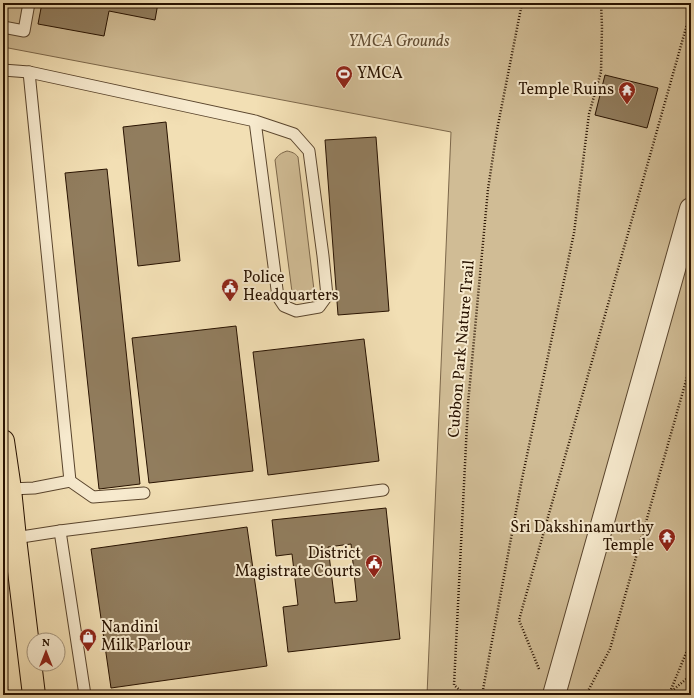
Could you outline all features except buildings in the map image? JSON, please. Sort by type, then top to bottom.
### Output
[{"type":"main road","points":[[3,441],[34,695]]},
{"type":"street","points":[[554,695],[691,209]]},
{"type":"lane","points":[[3,28],[24,31],[29,3]]},
{"type":"lane","points":[[3,70],[29,72],[255,121],[294,134],[309,151],[328,296],[319,308],[296,311],[284,306],[278,297],[255,121]]},
{"type":"lane","points":[[29,72],[70,481]]},
{"type":"lane","points":[[10,489],[34,488],[70,481],[93,497],[144,493]]},
{"type":"lane","points":[[15,538],[383,490]]},
{"type":"lane","points":[[60,531],[85,695]]},
{"type":"path","name":"Cubbon Park Nature Trail","points":[[465,695],[454,686],[468,404],[488,190],[497,130],[522,3]]},
{"type":"path","points":[[482,695],[522,479],[574,233],[589,114],[601,72],[601,3]]},
{"type":"path","points":[[541,672],[519,620],[691,10]]},
{"type":"path","points":[[586,695],[610,649],[691,363]]},
{"type":"path","points":[[670,692],[691,641]]},
{"type":"path","points":[[3,658],[8,695]]},
{"type":"path","points":[[666,695],[691,675]]},
{"type":"green space","name":"YMCA Grounds","points":[[3,3],[691,3],[691,695],[427,695],[451,132],[3,47]]},
{"type":"green space","points":[[287,151],[298,157],[314,290],[307,297],[298,296],[292,292],[275,160],[280,154]]},
{"type":"place","name":"YMCA","points":[[344,89]]},
{"type":"place","name":"Temple Ruins","points":[[627,105]]},
{"type":"place","name":"Police Headquarters","points":[[230,302]]},
{"type":"place","name":"Sri Dakshinamurthy Temple","points":[[667,552]]},
{"type":"place","name":"District Magistrate Courts","points":[[374,578]]},
{"type":"place","name":"Nandini Milk Parlour","points":[[88,652]]}]
